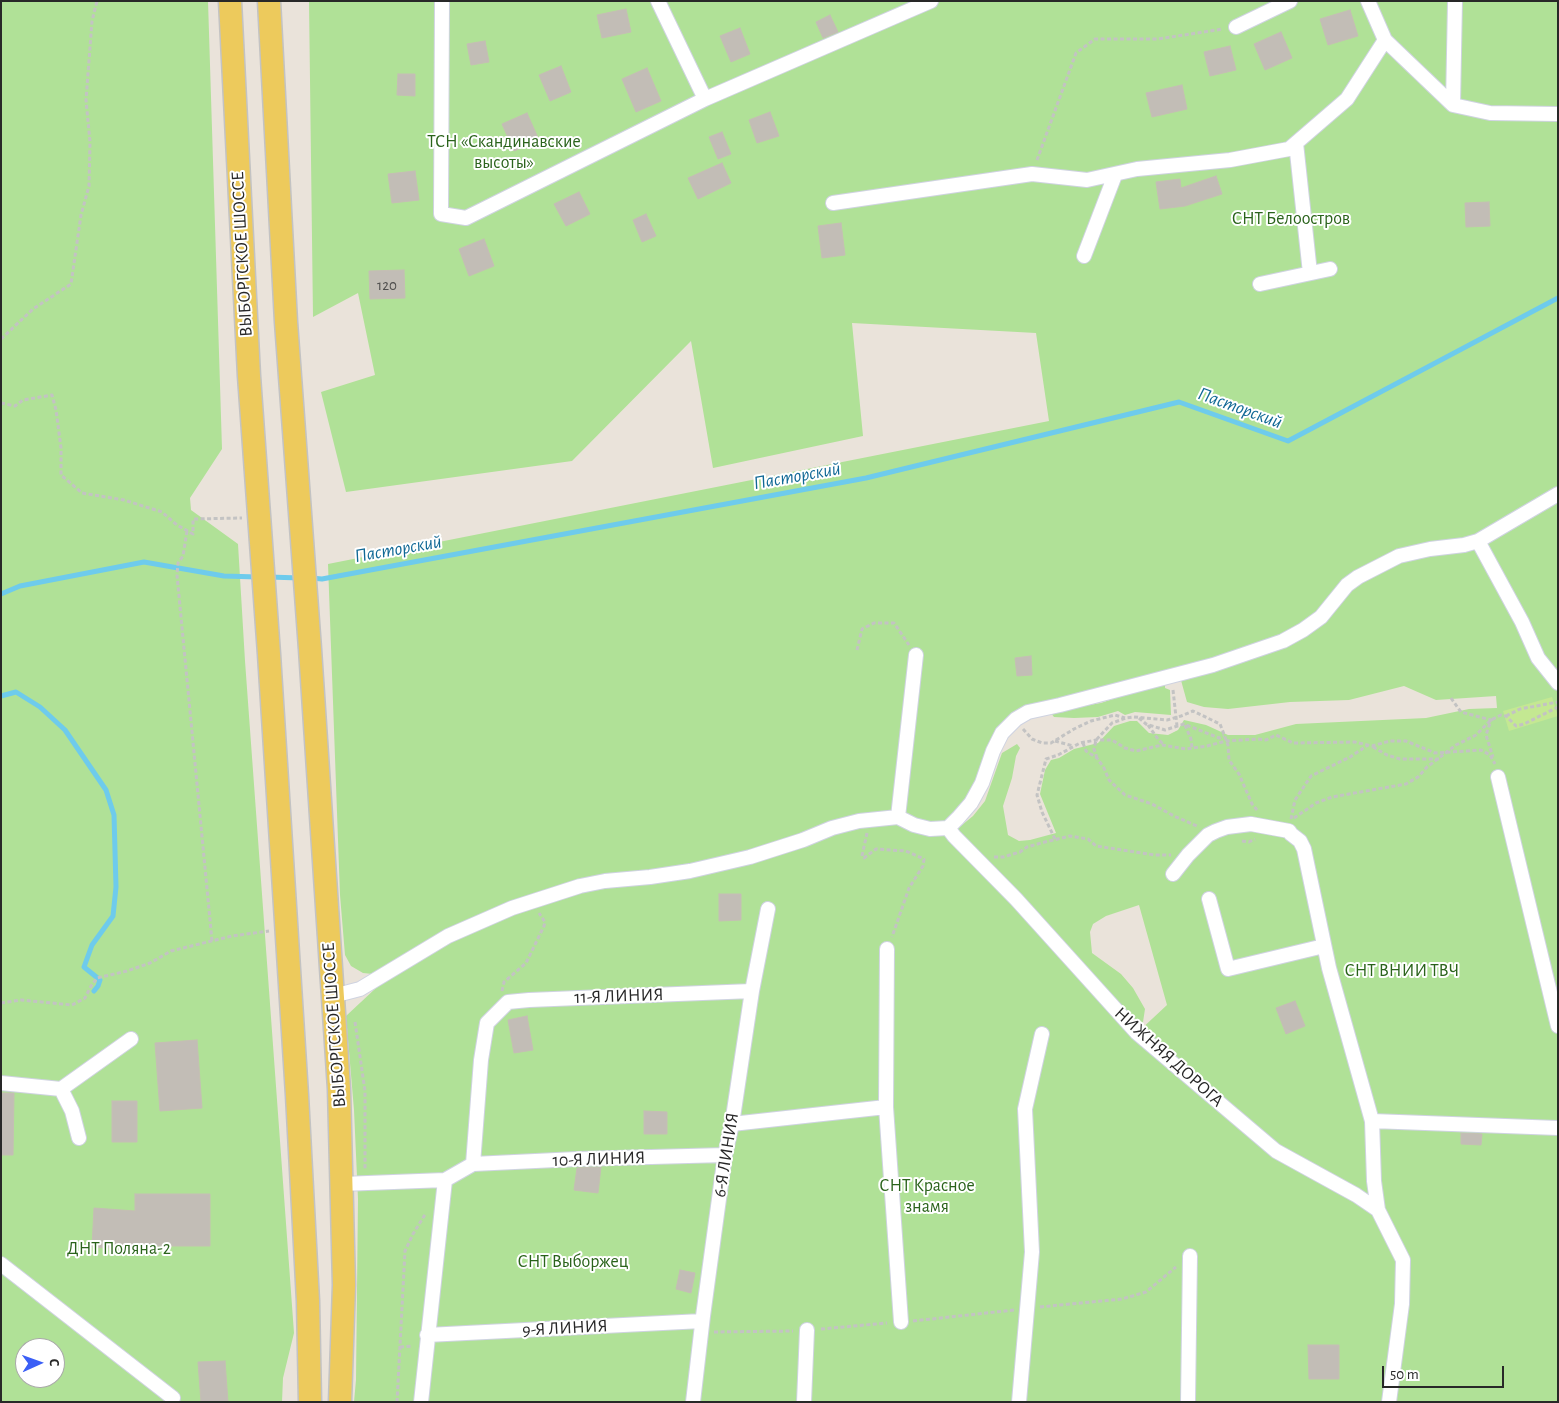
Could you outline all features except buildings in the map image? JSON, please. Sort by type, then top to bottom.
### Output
[{"type":"main road","name":"ВЫБОРГСКОЕ ШОССЕ","points":[[230,1],[242,252],[297,1094],[308,1301],[310,1402]]},
{"type":"main road","name":"ВЫБОРГСКОЕ ШОССЕ","points":[[269,1],[281,237],[339,1089],[344,1285],[340,1402]]},
{"type":"street","points":[[442,1],[441,214],[466,218],[705,99],[930,1]]},
{"type":"street","points":[[658,1],[705,99]]},
{"type":"street","points":[[1236,27],[1290,1]]},
{"type":"street","points":[[1368,1],[1385,40],[1453,105],[1490,113],[1558,114]]},
{"type":"street","points":[[1453,105],[1455,1]]},
{"type":"street","points":[[833,202],[1032,174],[1088,180],[1136,169],[1230,160],[1288,149],[1347,99],[1385,40]]},
{"type":"street","points":[[1296,143],[1310,273]]},
{"type":"street","points":[[1084,256],[1115,175]]},
{"type":"street","points":[[1260,284],[1330,269]]},
{"type":"street","points":[[333,996],[360,989],[448,936],[499,914],[580,886],[605,881],[650,877],[750,857],[790,845],[844,824],[881,818],[898,817],[914,825],[930,829],[948,828],[971,803],[982,783],[993,751],[1002,733],[1016,718],[1028,712],[1213,665],[1283,641],[1321,617],[1347,585],[1358,577],[1399,556],[1478,542],[1558,494]]},
{"type":"street","points":[[1478,542],[1522,622],[1538,658],[1558,683]]},
{"type":"street","points":[[898,817],[916,656]]},
{"type":"street","points":[[1497,770],[1558,1026]]},
{"type":"street","points":[[1173,874],[1188,855],[1208,835],[1227,827],[1252,824],[1289,831],[1300,840],[1304,849],[1324,946],[1372,1121],[1374,1181],[1378,1210],[1403,1260],[1402,1304],[1389,1402]]},
{"type":"street","name":"НИЖНЯЯ ДОРОГА","points":[[948,828],[1016,899],[1137,1033],[1276,1151],[1356,1195],[1378,1210]]},
{"type":"street","points":[[1209,898],[1228,969],[1324,946]]},
{"type":"street","name":"6-Я ЛИНИЯ","points":[[693,1402],[701,1327],[725,1155],[732,1124],[752,991],[768,909]]},
{"type":"street","points":[[887,949],[886,1107],[901,1322]]},
{"type":"street","name":"11-Я ЛИНИЯ","points":[[508,1002],[752,991]]},
{"type":"street","points":[[342,1184],[444,1186],[473,1164],[480,1060],[487,1023],[508,1002]]},
{"type":"street","points":[[1019,1402],[1032,1252],[1025,1110],[1042,1034]]},
{"type":"street","points":[[1,1082],[61,1089],[131,1039]]},
{"type":"street","points":[[61,1089],[72,1112],[79,1138]]},
{"type":"street","points":[[732,1124],[886,1107]]},
{"type":"street","points":[[1372,1121],[1558,1128]]},
{"type":"street","name":"10-Я ЛИНИЯ","points":[[473,1164],[725,1155]]},
{"type":"street","points":[[1356,1195],[1374,1181]]},
{"type":"street","points":[[421,1402],[444,1186]]},
{"type":"street","points":[[1188,1402],[1190,1256]]},
{"type":"street","points":[[1,1264],[173,1398]]},
{"type":"street","name":"9-Я ЛИНИЯ","points":[[427,1335],[701,1327]]},
{"type":"street","points":[[804,1402],[807,1330]]},
{"type":"path","points":[[1,339],[33,309],[71,284],[81,215],[88,186],[90,142],[86,100],[92,20],[97,1]]},
{"type":"path","points":[[1032,174],[1076,53],[1095,39],[1158,39],[1236,27]]},
{"type":"path","points":[[1,403],[15,406],[23,400],[52,395],[56,410],[62,475],[82,493],[124,500],[162,512],[177,525],[193,534],[193,519],[258,512]]},
{"type":"path","points":[[187,531],[183,556],[178,563],[177,575],[212,941]]},
{"type":"path","points":[[857,650],[862,630],[874,622],[894,623],[916,656]]},
{"type":"path","points":[[1172,674],[1177,726]]},
{"type":"path","points":[[1451,698],[1461,712],[1491,720]]},
{"type":"path","points":[[1368,745],[1350,758],[1311,776],[1295,800],[1290,821],[1316,803],[1332,797],[1406,784],[1418,777],[1427,767],[1456,745],[1476,735],[1491,720],[1501,715],[1506,716],[1520,709],[1558,702]]},
{"type":"path","points":[[1506,716],[1516,726],[1558,708]]},
{"type":"path","points":[[1016,718],[1020,726],[1032,739],[1042,743],[1051,743],[1074,729],[1115,715],[1126,718],[1167,720],[1193,710],[1220,724],[1228,745],[1229,760],[1239,774],[1252,804],[1267,822],[1275,828]]},
{"type":"path","points":[[1126,718],[1112,723],[1096,740],[1094,749],[1109,780],[1125,795],[1152,804],[1174,816],[1214,832]]},
{"type":"path","points":[[1139,718],[1147,724],[1165,745]]},
{"type":"path","points":[[1491,720],[1486,735],[1497,770]]},
{"type":"path","points":[[1147,724],[1165,730],[1184,725],[1219,738],[1224,736]]},
{"type":"path","points":[[1184,725],[1191,739],[1192,748]]},
{"type":"path","points":[[1055,839],[1042,812],[1037,795],[1046,759],[1074,746],[1096,740],[1112,740],[1125,748],[1136,750],[1165,745],[1186,749],[1226,741],[1266,740],[1276,735],[1293,743],[1355,742],[1372,746],[1387,755],[1400,759],[1439,759]]},
{"type":"path","points":[[1055,741],[1074,746]]},
{"type":"path","points":[[1372,746],[1406,741],[1435,753],[1481,750],[1490,755],[1497,770]]},
{"type":"path","points":[[1083,743],[1086,751],[1097,758]]},
{"type":"path","points":[[867,833],[862,856],[864,858],[876,849],[906,851],[924,859],[923,866],[910,888],[887,949]]},
{"type":"path","points":[[973,856],[1003,857],[1020,852],[1027,847],[1070,836],[1088,839],[1096,846],[1137,853],[1188,855]]},
{"type":"path","points":[[508,1002],[502,989],[504,982],[526,964],[544,926],[534,901]]},
{"type":"path","points":[[1,1003],[21,1000],[72,1005],[85,998],[90,986],[97,978],[150,963],[171,951],[232,936],[277,930]]},
{"type":"path","points":[[356,1022],[365,1091],[365,1183]]},
{"type":"path","points":[[397,1402],[405,1251],[412,1234],[444,1186]]},
{"type":"path","points":[[701,1327],[807,1330],[1122,1299],[1146,1292],[1190,1256]]},
{"type":"green space","name":"ДНТ Поляна-2","points":[[1,1],[208,1],[222,449],[190,498],[191,510],[238,544],[294,1333],[283,1378],[282,1402],[1,1402]]},
{"type":"green space","points":[[309,1],[1558,1],[1558,1402],[354,1402],[356,1380],[358,1199],[354,1110],[346,1016],[376,988],[373,974],[363,973],[351,966],[345,955],[340,895],[328,564],[1049,421],[1036,333],[852,323],[863,436],[713,468],[691,341],[572,461],[346,492],[321,392],[375,375],[358,293],[313,317]],"holes":[[[1179,673],[1187,702],[1204,707],[1228,709],[1290,702],[1349,700],[1404,686],[1436,700],[1496,696],[1497,708],[1469,709],[1426,718],[1296,724],[1255,735],[1228,735],[1206,725],[1184,720],[1178,730],[1168,735],[1149,733],[1137,721],[1130,721],[1114,726],[1098,743],[1074,749],[1059,758],[1051,760],[1045,770],[1040,794],[1056,833],[1019,841],[1008,835],[1003,806],[1012,778],[1016,756],[1020,748],[1017,744],[1002,753],[985,801],[973,816],[956,830],[1013,722]],[[1139,905],[1167,1005],[1138,1032],[1143,1022],[1145,1009],[1133,988],[1121,974],[1092,953],[1090,932],[1093,924],[1106,916]]]},
{"type":"green space","points":[[1165,681],[1165,688],[1170,690],[1171,715],[1135,712],[1125,715],[1118,711],[1098,717],[1074,718],[1054,717],[1051,713],[1057,710],[1101,703]]},
{"type":"green space","points":[[1552,697],[1558,716],[1509,731],[1503,711]]},
{"type":"waterway","name":"Пасторский","points":[[311,578],[322,579],[866,478],[1179,402],[1288,441],[1558,298]]},
{"type":"waterway","name":"Пасторский","points":[[1,594],[20,586],[144,562],[224,576],[258,577]]},
{"type":"waterway","name":"Пасторский","points":[[269,577],[300,578]]},
{"type":"waterway","points":[[1,696],[16,692],[40,707],[65,730],[106,790],[114,815],[116,887],[113,916],[92,945],[84,967],[100,980],[94,991]]},
{"type":"park label","name":"ТСН «Скандинавские высоты»","points":[[504,152]]},
{"type":"park label","name":"СНТ Белоостров","points":[[1291,219]]},
{"type":"park label","name":"СНТ ВНИИ ТВЧ","points":[[1402,971]]},
{"type":"park label","name":"СНТ Красное знамя","points":[[927,1196]]},
{"type":"park label","name":"СНТ Выборжец","points":[[573,1262]]}]
